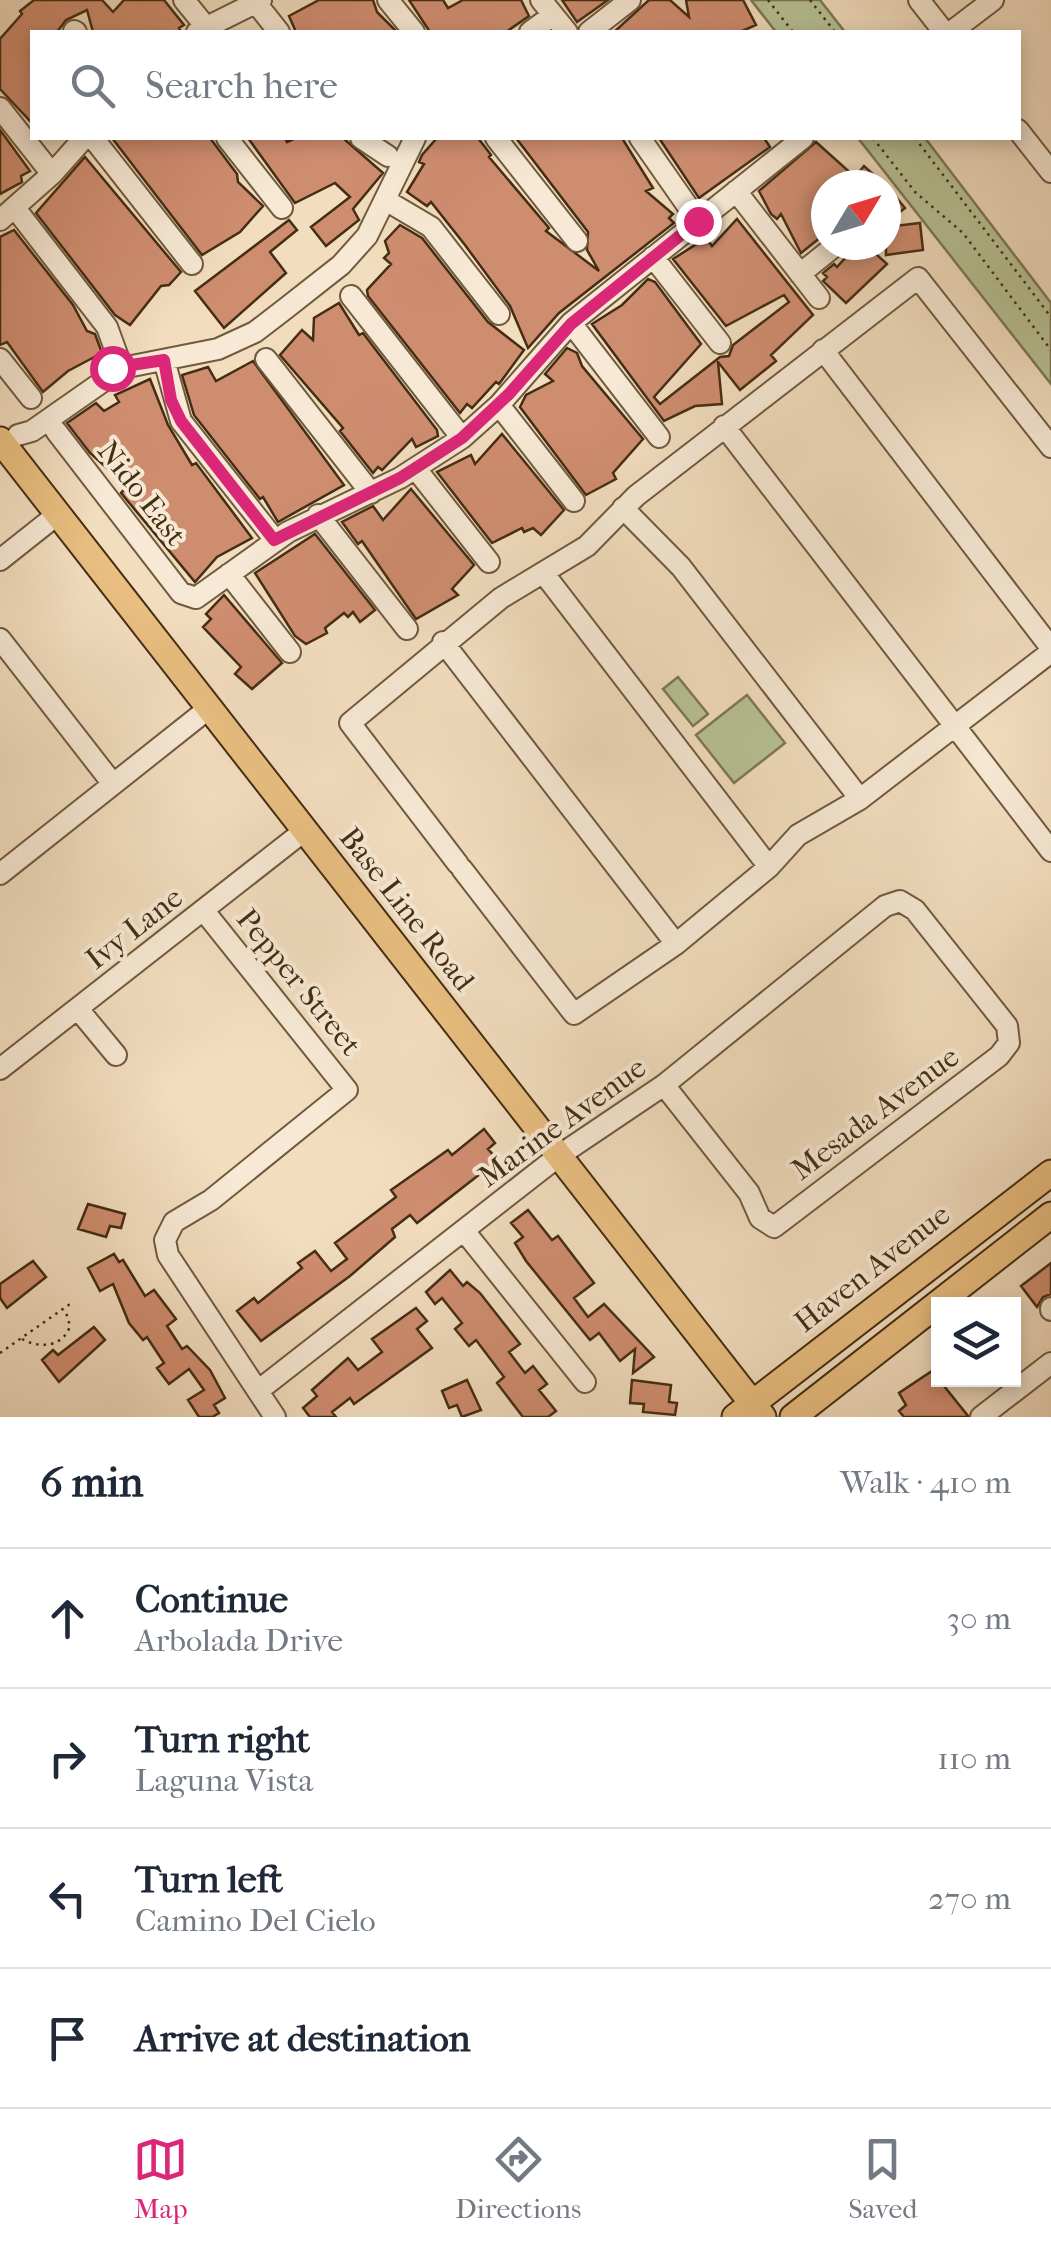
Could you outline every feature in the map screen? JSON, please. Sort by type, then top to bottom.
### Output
[{"type":"main road","name":"Base Line Road","points":[[7,440],[58,514],[208,708],[560,1155],[751,1412]]},
{"type":"main road","name":"Haven Avenue","points":[[751,1412],[1051,1173]]},
{"type":"main road","points":[[793,1417],[1051,1214]]},
{"type":"street","points":[[184,0],[202,30],[258,1],[278,30]]},
{"type":"street","points":[[388,0],[412,30]]},
{"type":"street","points":[[592,30],[630,0]]},
{"type":"street","points":[[919,0],[945,30]]},
{"type":"street","points":[[950,30],[993,0]]},
{"type":"street","points":[[531,30],[547,7],[565,30]]},
{"type":"street","points":[[0,108],[52,174]]},
{"type":"street","points":[[1021,134],[1051,171]]},
{"type":"street","points":[[82,140],[52,174],[7,214],[102,320],[122,368]]},
{"type":"street","points":[[95,140],[192,264]]},
{"type":"street","points":[[229,140],[282,208]]},
{"type":"street","points":[[364,140],[388,156]]},
{"type":"street","points":[[7,440],[25,420],[102,368],[206,353],[254,332],[349,257],[387,201],[414,140]]},
{"type":"street","points":[[498,140],[576,240]]},
{"type":"street","points":[[641,140],[698,221]]},
{"type":"street","points":[[290,652],[229,574],[274,540],[416,469],[462,438],[499,404],[571,324],[800,140]]},
{"type":"street","points":[[736,191],[819,298]]},
{"type":"street","points":[[387,201],[431,226],[500,314]]},
{"type":"street","points":[[653,256],[720,343]]},
{"type":"street","points":[[800,274],[817,260]]},
{"type":"street","points":[[823,350],[1049,658],[860,800],[798,835],[769,867],[676,944],[574,1014],[350,723],[443,642],[501,598],[587,546],[623,508],[724,426],[823,350],[918,278],[1051,448]]},
{"type":"street","points":[[351,296],[462,438]]},
{"type":"street","points":[[571,324],[660,437]]},
{"type":"street","points":[[0,359],[31,398]]},
{"type":"street","points":[[266,359],[371,493]]},
{"type":"street","points":[[164,360],[171,400],[181,421],[274,540]]},
{"type":"street","points":[[7,440],[32,431],[122,368]]},
{"type":"street","points":[[499,404],[574,501]]},
{"type":"street","points":[[724,426],[1051,851]]},
{"type":"street","name":"Nido East","points":[[56,431],[182,593],[196,598],[229,574]]},
{"type":"street","points":[[416,469],[488,562]]},
{"type":"street","points":[[623,508],[682,567],[860,800]]},
{"type":"street","points":[[4,549],[58,514]]},
{"type":"street","points":[[318,515],[407,629]]},
{"type":"street","points":[[544,575],[769,867]]},
{"type":"street","points":[[0,640],[113,784]]},
{"type":"street","points":[[443,642],[676,944]]},
{"type":"street","points":[[0,874],[208,708]]},
{"type":"street","name":"Ivy Lane","points":[[0,1069],[304,831]]},
{"type":"street","name":"Marine Avenue","points":[[259,1390],[560,1155],[664,1085],[885,906],[900,901],[914,910],[1007,1026],[1009,1043]]},
{"type":"street","name":"Pepper Street","points":[[204,911],[347,1090],[212,1200],[174,1222],[165,1240],[168,1255],[259,1390]]},
{"type":"street","points":[[78,1010],[116,1055]]},
{"type":"street","name":"Mesada Avenue","points":[[664,1085],[749,1194],[760,1218],[774,1228],[999,1056],[1009,1043]]},
{"type":"street","points":[[465,1232],[585,1382]]},
{"type":"street","points":[[981,1417],[1051,1362]]},
{"type":"street","points":[[259,1390],[275,1417]]},
{"type":"path","points":[[768,0],[791,30]]},
{"type":"path","points":[[810,0],[833,30]]},
{"type":"path","points":[[875,140],[914,192],[963,233],[1051,350]]},
{"type":"path","points":[[917,140],[1051,317]]},
{"type":"path","points":[[0,1353],[70,1304]]},
{"type":"path","points":[[20,1338],[42,1346],[61,1340],[70,1326],[65,1308]]},
{"type":"green space","points":[[751,0],[820,0],[843,30],[774,30]]},
{"type":"green space","points":[[860,140],[927,140],[1051,303],[1051,384],[901,193],[901,170],[883,170]]},
{"type":"green space","points":[[678,677],[708,714],[693,726],[663,689]]},
{"type":"green space","points":[[747,695],[785,743],[734,783],[696,735]]},
{"type":"building","points":[[34,0],[102,0],[113,12],[124,0],[164,0],[184,25],[180,30],[92,30],[87,10],[66,20],[58,30],[30,30],[30,121],[0,89],[0,39],[22,14],[20,11]]},
{"type":"building","points":[[319,0],[373,0],[377,12],[395,30],[295,30],[289,16]]},
{"type":"building","points":[[409,0],[443,0],[448,8],[463,0],[521,0],[529,16],[509,30],[429,30]]},
{"type":"building","points":[[562,0],[608,0],[577,22]]},
{"type":"building","points":[[649,0],[670,0],[689,17],[686,0],[743,0],[756,25],[745,30],[616,30]]},
{"type":"building","points":[[0,130],[30,171],[21,176],[22,182],[0,194]]},
{"type":"building","points":[[114,140],[212,140],[237,174],[238,182],[263,206],[240,232],[202,255]]},
{"type":"building","points":[[249,140],[345,140],[383,173],[353,209],[359,220],[326,246],[311,227],[350,197],[335,183],[295,203]]},
{"type":"building","points":[[435,140],[480,140],[489,157],[549,228],[546,231],[599,271],[587,250],[588,232],[518,140],[623,140],[653,188],[646,191],[673,214],[669,218],[674,223],[559,313],[528,348],[510,306],[465,245],[431,202],[427,206],[407,192],[424,164],[419,162]]},
{"type":"building","points":[[660,140],[765,140],[770,147],[699,198]]},
{"type":"building","points":[[816,142],[847,170],[811,170],[811,245],[801,253],[781,214],[777,219],[771,214],[759,191]]},
{"type":"building","points":[[85,157],[181,272],[169,285],[161,286],[130,325],[115,315],[36,213]]},
{"type":"building","points":[[737,219],[813,315],[771,355],[776,361],[740,390],[718,362],[722,404],[695,406],[664,421],[592,324],[622,305],[648,279],[655,282],[701,344],[654,397],[660,404],[720,357],[729,356],[733,345],[789,302],[784,295],[726,326],[673,259],[706,238],[712,246]]},
{"type":"building","points":[[289,220],[297,230],[270,252],[286,273],[224,328],[195,291]]},
{"type":"building","points":[[920,223],[923,250],[901,253],[901,225]]},
{"type":"building","points":[[400,225],[422,238],[488,322],[524,350],[499,384],[496,382],[472,408],[467,404],[460,413],[368,296],[367,290],[391,264],[384,258],[389,253],[385,241]]},
{"type":"building","points":[[14,230],[73,305],[87,331],[95,334],[102,353],[68,371],[43,392],[7,342],[0,345],[0,237]]},
{"type":"building","points":[[843,260],[883,260],[887,264],[846,303],[823,281],[827,277],[823,273],[834,264],[837,267]]},
{"type":"building","points":[[339,303],[359,335],[363,333],[437,430],[438,436],[416,447],[412,439],[382,470],[378,467],[373,473],[340,431],[343,428],[280,355],[302,330],[313,340],[314,318]]},
{"type":"building","points":[[567,348],[577,353],[582,366],[643,439],[613,473],[616,479],[586,495],[520,407],[526,395],[553,381],[545,374]]},
{"type":"building","points":[[253,361],[344,485],[278,522],[263,497],[260,499],[194,415],[182,375],[208,367],[216,381]]},
{"type":"building","points":[[150,379],[168,425],[192,465],[196,463],[252,538],[217,557],[195,582],[121,493],[127,486],[90,453],[67,423],[96,403],[104,411],[119,402],[115,395]]},
{"type":"building","points":[[502,434],[564,510],[541,535],[533,528],[524,532],[522,528],[492,543],[437,472],[471,455],[475,464]]},
{"type":"building","points":[[411,489],[474,565],[452,589],[458,595],[416,619],[362,541],[358,544],[342,522],[373,506],[383,520]]},
{"type":"building","points":[[315,534],[375,610],[360,622],[353,612],[348,617],[344,613],[325,628],[327,633],[306,644],[295,636],[255,573]]},
{"type":"building","points":[[224,595],[282,663],[252,689],[235,674],[241,667],[203,627],[211,619],[206,614]]},
{"type":"building","points":[[484,1129],[495,1143],[488,1149],[498,1160],[417,1223],[410,1215],[392,1229],[395,1237],[350,1276],[261,1341],[237,1311],[254,1298],[258,1303],[302,1268],[298,1263],[315,1251],[331,1271],[347,1259],[335,1243],[396,1197],[391,1190],[448,1150],[452,1155]]},
{"type":"building","points":[[88,1204],[125,1214],[121,1228],[110,1226],[106,1237],[78,1229]]},
{"type":"building","points":[[528,1210],[552,1240],[558,1236],[594,1283],[574,1298],[588,1317],[604,1304],[654,1357],[633,1373],[635,1349],[620,1361],[599,1333],[590,1340],[526,1261],[515,1243],[523,1237],[511,1223]]},
{"type":"building","points":[[114,1254],[119,1262],[123,1260],[145,1296],[154,1290],[176,1319],[167,1326],[182,1349],[187,1346],[210,1370],[225,1398],[214,1405],[219,1413],[199,1417],[188,1400],[204,1390],[189,1369],[169,1384],[157,1368],[164,1363],[147,1337],[143,1340],[129,1323],[113,1284],[100,1291],[88,1268]]},
{"type":"building","points":[[33,1261],[46,1277],[7,1308],[0,1298],[0,1284]]},
{"type":"building","points":[[1051,1263],[1051,1294],[1043,1297],[1037,1307],[1021,1286]]},
{"type":"building","points":[[450,1270],[463,1286],[467,1282],[480,1293],[520,1344],[509,1352],[525,1373],[533,1366],[547,1384],[539,1390],[556,1411],[548,1417],[523,1417],[497,1383],[504,1377],[476,1340],[469,1346],[455,1329],[462,1323],[442,1298],[435,1304],[426,1292]]},
{"type":"building","points":[[416,1308],[427,1321],[417,1329],[432,1348],[354,1404],[350,1398],[332,1412],[336,1417],[310,1417],[303,1408],[317,1396],[312,1390],[348,1358],[358,1370],[382,1352],[372,1339]]},
{"type":"building","points":[[94,1327],[105,1340],[59,1382],[42,1360],[53,1350],[58,1355]]},
{"type":"building","points":[[931,1372],[931,1387],[945,1387],[968,1416],[904,1417],[899,1411],[906,1405],[899,1393]]},
{"type":"building","points":[[467,1380],[481,1410],[462,1417],[457,1405],[449,1408],[442,1391]]},
{"type":"building","points":[[632,1380],[671,1385],[669,1402],[677,1403],[675,1415],[643,1412],[644,1404],[630,1403]]},
{"type":"route","points":[[112,368],[164,360],[171,400],[181,421],[274,540],[318,515],[400,478],[462,438],[509,394],[571,324],[698,221]]}]
